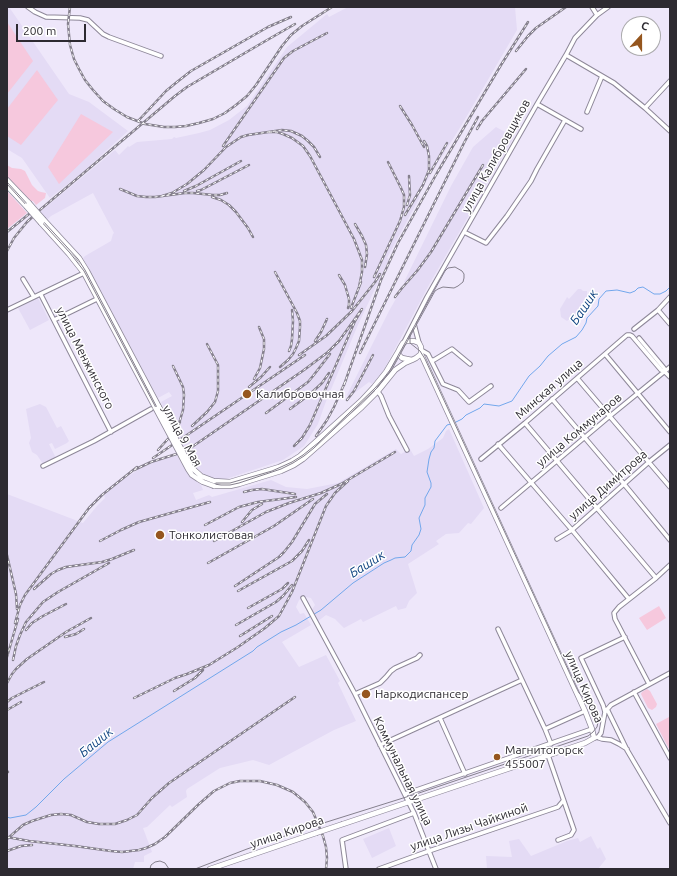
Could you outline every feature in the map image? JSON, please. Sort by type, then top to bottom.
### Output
[{"type":"main road","name":"улица 9 Мая","points":[[7,180],[69,254],[100,298]]},
{"type":"main road","name":"улица 9 Мая","points":[[7,186],[27,204]]},
{"type":"main road","name":"улица 9 Мая","points":[[42,221],[79,258],[90,275],[155,409],[191,467],[201,476],[214,483],[230,482],[280,467],[292,461],[300,456],[376,389],[395,370],[405,363],[413,360]]},
{"type":"main road","points":[[419,343],[411,341],[404,342],[398,352],[402,358],[424,363]]},
{"type":"main road","name":"улица Кирова","points":[[210,869],[596,738],[424,363],[419,343]]},
{"type":"main road","name":"улица 9 Мая","points":[[376,389],[398,352]]},
{"type":"main road","points":[[413,360],[421,352]]},
{"type":"street","points":[[28,7],[34,12],[46,17],[80,18],[88,20],[102,34],[161,56]]},
{"type":"street","points":[[592,7],[598,15]]},
{"type":"street","name":"улица Калибровщиков","points":[[404,342],[427,297],[575,38],[608,7]]},
{"type":"street","points":[[566,55],[614,82],[670,131]]},
{"type":"street","points":[[587,112],[602,76]]},
{"type":"street","points":[[645,108],[670,81]]},
{"type":"street","points":[[537,104],[581,129]]},
{"type":"street","points":[[464,232],[486,243],[531,182],[564,120]]},
{"type":"street","points":[[7,310],[84,274]]},
{"type":"street","points":[[23,279],[34,297]]},
{"type":"street","name":"улица Менжинского","points":[[41,295],[111,432]]},
{"type":"street","points":[[634,329],[658,310],[670,297]]},
{"type":"street","points":[[54,320],[100,298]]},
{"type":"street","points":[[658,310],[670,324]]},
{"type":"street","points":[[414,324],[419,343]]},
{"type":"street","name":"Минская улица","points":[[480,459],[525,423],[627,335],[630,335],[642,345]]},
{"type":"street","points":[[639,338],[642,345],[661,370],[670,377]]},
{"type":"street","points":[[431,360],[434,360],[452,348],[470,364]]},
{"type":"street","points":[[421,352],[425,352],[431,360],[443,384],[458,390],[469,402],[491,386]]},
{"type":"street","points":[[605,354],[670,432]]},
{"type":"street","name":"улица Коммунаров","points":[[502,508],[670,367]]},
{"type":"street","points":[[577,378],[670,487]]},
{"type":"street","points":[[376,389],[384,401],[389,416],[407,450]]},
{"type":"street","points":[[552,399],[670,540]]},
{"type":"street","points":[[43,466],[155,409]]},
{"type":"street","points":[[525,423],[656,578]]},
{"type":"street","points":[[498,444],[629,599]]},
{"type":"street","name":"улица Димитрова","points":[[557,539],[572,530],[670,445]]},
{"type":"street","points":[[649,684],[615,619],[614,613],[619,607],[670,565]]},
{"type":"street","name":"Коммунальная улица","points":[[303,598],[355,694],[414,812],[436,869]]},
{"type":"street","points":[[498,629],[551,744]]},
{"type":"street","points":[[625,637],[581,658],[603,705],[627,750],[670,823]]},
{"type":"street","points":[[355,694],[380,683],[395,668],[417,658],[420,655]]},
{"type":"street","points":[[627,750],[611,740],[596,738],[602,729],[606,710],[611,705],[634,692],[669,675]]},
{"type":"street","points":[[380,745],[522,680]]},
{"type":"street","points":[[634,692],[670,758]]},
{"type":"street","points":[[545,729],[584,712]]},
{"type":"street","points":[[440,718],[465,774]]},
{"type":"street","points":[[405,794],[592,729]]},
{"type":"street","points":[[548,755],[574,830],[571,835],[558,840]]},
{"type":"street","name":"улица Лизы Чайкиной","points":[[379,869],[558,807],[563,801]]},
{"type":"street","points":[[346,869],[342,840],[414,812]]},
{"type":"shaded area","points":[[7,7],[9,7],[69,94],[89,102],[128,131],[83,172],[50,198],[22,158],[7,149]]},
{"type":"shaded area","points":[[348,7],[515,7],[517,30],[461,126],[418,195],[420,197],[387,258],[389,259],[357,327],[318,424],[304,446],[283,460],[223,480],[216,479],[206,476],[195,466],[182,443],[175,448],[165,417],[166,412],[161,402],[172,396],[169,392],[158,398],[83,258],[111,241],[114,233],[93,193],[51,216],[47,220],[40,212],[115,150],[119,155],[128,146],[129,147],[137,142],[172,139],[174,137],[176,138],[199,133],[210,130],[229,120],[247,106],[287,47],[327,14],[329,17]]},
{"type":"shaded area","points":[[7,22],[33,61],[7,94]]},
{"type":"shaded area","points":[[37,70],[58,100],[21,145],[7,136],[7,109]]},
{"type":"shaded area","points":[[81,114],[113,132],[59,184],[48,167]]},
{"type":"shaded area","points":[[496,127],[514,137],[430,283],[381,375],[372,384],[369,382],[349,397],[347,395],[389,311],[406,283],[404,282],[451,186],[473,147]]},
{"type":"shaded area","points":[[7,165],[12,168],[25,171],[32,185],[38,191],[46,193],[45,198],[36,205],[33,201],[31,201],[7,177]]},
{"type":"shaded area","points":[[7,191],[27,213],[7,229]]},
{"type":"shaded area","points":[[578,289],[587,291],[587,296],[591,300],[583,311],[582,318],[577,320],[574,315],[567,321],[561,317],[560,309],[567,297],[569,299]]},
{"type":"shaded area","points":[[38,298],[49,320],[30,330],[18,308]]},
{"type":"shaded area","points":[[40,404],[46,407],[57,428],[61,426],[69,441],[55,449],[52,443],[49,444],[56,458],[43,464],[37,455],[32,452],[29,443],[31,438],[26,409]]},
{"type":"shaded area","points":[[449,429],[484,508],[471,524],[468,523],[459,533],[446,534],[436,541],[439,544],[408,564],[417,593],[409,601],[406,608],[398,610],[396,606],[363,622],[361,619],[344,628],[335,619],[326,615],[317,622],[311,611],[315,605],[311,598],[305,597],[299,600],[296,607],[300,614],[304,613],[311,625],[282,642],[299,667],[326,655],[340,681],[338,683],[356,721],[334,730],[269,765],[253,760],[220,768],[187,789],[187,797],[172,807],[170,805],[147,827],[143,828],[152,852],[144,856],[144,862],[135,862],[133,869],[7,869],[7,494],[83,523],[105,498],[104,495],[124,479],[144,466],[170,455],[172,457],[176,454],[186,471],[201,485],[203,490],[193,493],[196,500],[209,495],[212,497],[271,480],[286,487],[307,489],[338,483],[396,449],[401,454],[410,449],[414,456],[428,449],[443,438],[446,431]]},
{"type":"shaded area","points":[[659,606],[666,618],[647,630],[639,618]]},
{"type":"shaded area","points":[[647,689],[650,691],[657,704],[652,710],[648,708],[641,694]]},
{"type":"shaded area","points":[[669,717],[670,719],[670,751],[656,724]]},
{"type":"shaded area","points":[[389,828],[396,846],[372,858],[363,839]]},
{"type":"shaded area","points":[[591,836],[597,848],[598,849],[600,847],[606,859],[598,869],[487,869],[486,856],[512,857],[509,841],[519,839],[531,856],[567,841],[578,838],[580,842]]},
{"type":"waterway","name":"Башик","points":[[454,423],[480,408],[484,404],[499,406],[512,401],[529,376],[548,356],[562,344],[576,337],[582,330],[587,318],[598,306],[599,299],[606,291],[617,290],[630,293],[643,287],[654,294],[660,294],[670,287]]},
{"type":"waterway","name":"Башик","points":[[7,817],[10,818],[26,815],[64,779],[108,742],[281,632],[321,610],[353,583],[384,563],[395,558],[405,557],[411,551],[412,545],[421,529],[419,518],[425,505],[425,498],[431,487],[427,472],[431,452],[434,448],[435,441],[447,425],[451,424]]},
{"type":"tram line","points":[[7,182],[78,259],[186,463],[194,473],[204,480],[215,483],[230,483],[272,471],[292,462],[318,443],[375,388],[390,370],[445,271],[448,268],[455,267],[462,271],[464,278],[463,282],[454,288],[443,287],[435,291],[391,371],[376,389],[314,448],[304,456],[281,469],[239,483],[230,485],[208,483],[193,474],[185,463],[84,271],[70,253],[7,184]]},
{"type":"tram line","points":[[195,869],[314,826],[419,793],[588,736],[597,727],[598,722],[596,715],[576,687],[425,359],[420,351],[410,343],[410,335]]},
{"type":"tram line","points":[[150,869],[151,865],[160,861],[165,863],[169,869]]},
{"type":"railway","points":[[70,7],[68,24],[70,45],[74,59],[85,80],[103,101],[127,117],[145,124],[164,127],[186,126],[213,119],[225,113],[247,96],[291,35],[302,26],[332,7]]},
{"type":"railway","points":[[516,51],[536,28],[566,7]]},
{"type":"railway","points":[[138,121],[166,91],[191,71],[268,27],[291,17]]},
{"type":"railway","points":[[344,385],[381,280],[398,243],[437,173],[528,22]]},
{"type":"railway","points":[[7,251],[14,238],[27,222],[41,209],[175,96],[187,87],[295,24]]},
{"type":"railway","points":[[223,146],[284,58],[293,51],[327,33]]},
{"type":"railway","points":[[477,129],[526,69]]},
{"type":"railway","points":[[400,106],[424,147]]},
{"type":"railway","points":[[360,353],[478,117]]},
{"type":"railway","points":[[162,196],[172,193],[187,184],[204,170],[226,147],[241,137],[248,135],[282,130],[291,131],[302,136],[308,141],[320,157]]},
{"type":"railway","points":[[269,132],[277,132],[292,138],[303,146],[310,156],[354,239],[362,260],[362,272],[359,287]]},
{"type":"railway","points":[[405,215],[423,185],[429,170],[429,156],[427,146],[424,141]]},
{"type":"railway","points":[[430,173],[447,143]]},
{"type":"railway","points":[[184,191],[241,161]]},
{"type":"railway","points":[[374,277],[400,221],[404,207],[404,195],[388,162]]},
{"type":"railway","points":[[197,191],[249,165]]},
{"type":"railway","points":[[395,297],[431,252],[483,165]]},
{"type":"railway","points":[[407,205],[410,195],[409,176]]},
{"type":"railway","points":[[120,189],[137,196],[146,197],[185,193],[213,195],[227,193]]},
{"type":"railway","points":[[212,197],[229,205],[236,212],[253,237]]},
{"type":"railway","points":[[7,232],[29,214]]},
{"type":"railway","points":[[355,224],[366,245],[367,254],[365,267]]},
{"type":"railway","points":[[275,272],[300,321],[299,341],[296,348],[288,360],[280,367]]},
{"type":"railway","points":[[299,355],[326,336],[352,311],[380,274]]},
{"type":"railway","points":[[339,275],[345,285],[349,299],[348,308]]},
{"type":"railway","points":[[351,308],[361,282]]},
{"type":"railway","points":[[134,470],[151,462],[186,451],[304,370],[328,352],[339,341],[362,309],[355,321],[310,425],[302,438],[294,446]]},
{"type":"railway","points":[[289,351],[292,339],[292,310]]},
{"type":"railway","points":[[315,341],[327,319]]},
{"type":"railway","points":[[254,379],[260,368],[264,349],[264,339],[259,327]]},
{"type":"railway","points":[[192,426],[215,402],[218,391],[218,365],[207,344]]},
{"type":"railway","points":[[266,413],[308,382],[330,354]]},
{"type":"railway","points":[[153,458],[305,355]]},
{"type":"railway","points":[[347,400],[354,391],[373,355]]},
{"type":"railway","points":[[173,366],[183,387],[184,395],[183,410],[178,427]]},
{"type":"railway","points":[[249,387],[270,367]]},
{"type":"railway","points":[[290,409],[309,395],[322,383],[329,373]]},
{"type":"railway","points":[[316,436],[334,407],[346,380]]},
{"type":"railway","points":[[158,450],[175,431],[180,422]]},
{"type":"railway","points":[[214,541],[266,512],[321,493],[341,484],[395,452]]},
{"type":"railway","points":[[15,623],[20,605],[25,595],[89,508],[102,495],[137,467]]},
{"type":"railway","points":[[134,698],[175,678],[209,665],[238,647],[279,616],[292,592],[326,506],[335,493],[348,481]]},
{"type":"railway","points":[[244,492],[262,489],[295,494]]},
{"type":"railway","points":[[235,586],[279,557],[292,542],[315,504],[327,494]]},
{"type":"railway","points":[[205,525],[239,507],[258,502],[296,497]]},
{"type":"railway","points":[[208,563],[274,526],[313,499]]},
{"type":"railway","points":[[100,541],[139,522],[210,502]]},
{"type":"railway","points":[[242,522],[252,510],[262,504]]},
{"type":"railway","points":[[238,591],[292,561],[302,551],[309,540]]},
{"type":"railway","points":[[34,589],[51,574],[58,570],[66,567],[102,562],[134,550]]},
{"type":"railway","points":[[7,555],[16,594],[17,609]]},
{"type":"railway","points":[[13,660],[16,646],[26,622],[43,602],[109,563]]},
{"type":"railway","points":[[248,608],[282,589],[288,583]]},
{"type":"railway","points":[[236,625],[276,602],[292,585]]},
{"type":"railway","points":[[26,630],[32,623],[66,604]]},
{"type":"railway","points":[[240,636],[272,616]]},
{"type":"railway","points":[[7,683],[16,669],[27,659],[66,632],[91,618]]},
{"type":"railway","points":[[7,657],[18,619]]},
{"type":"railway","points":[[65,637],[76,634],[84,629]]},
{"type":"railway","points":[[174,691],[195,678],[203,670]]},
{"type":"railway","points":[[7,702],[44,682]]},
{"type":"railway","points":[[7,839],[23,825],[51,815],[71,815],[87,822],[99,824],[115,824],[127,820],[137,815],[152,798],[169,783],[295,697]]},
{"type":"railway","points":[[7,710],[21,702]]},
{"type":"railway","points":[[7,837],[111,851],[122,852],[139,850],[155,844],[165,837],[214,791],[230,783],[240,781],[260,781],[277,785],[293,792],[305,802],[313,812],[326,847],[326,869]]},
{"type":"railway","points":[[7,851],[21,846],[32,845]]},
{"type":"place","name":"Калибровочная","points":[[247,394]]},
{"type":"place","name":"Тонколистовая","points":[[160,535]]},
{"type":"place","name":"Наркодиспансер","points":[[366,694]]},
{"type":"place","name":"Магнитогорск 455007","points":[[497,757]]}]
